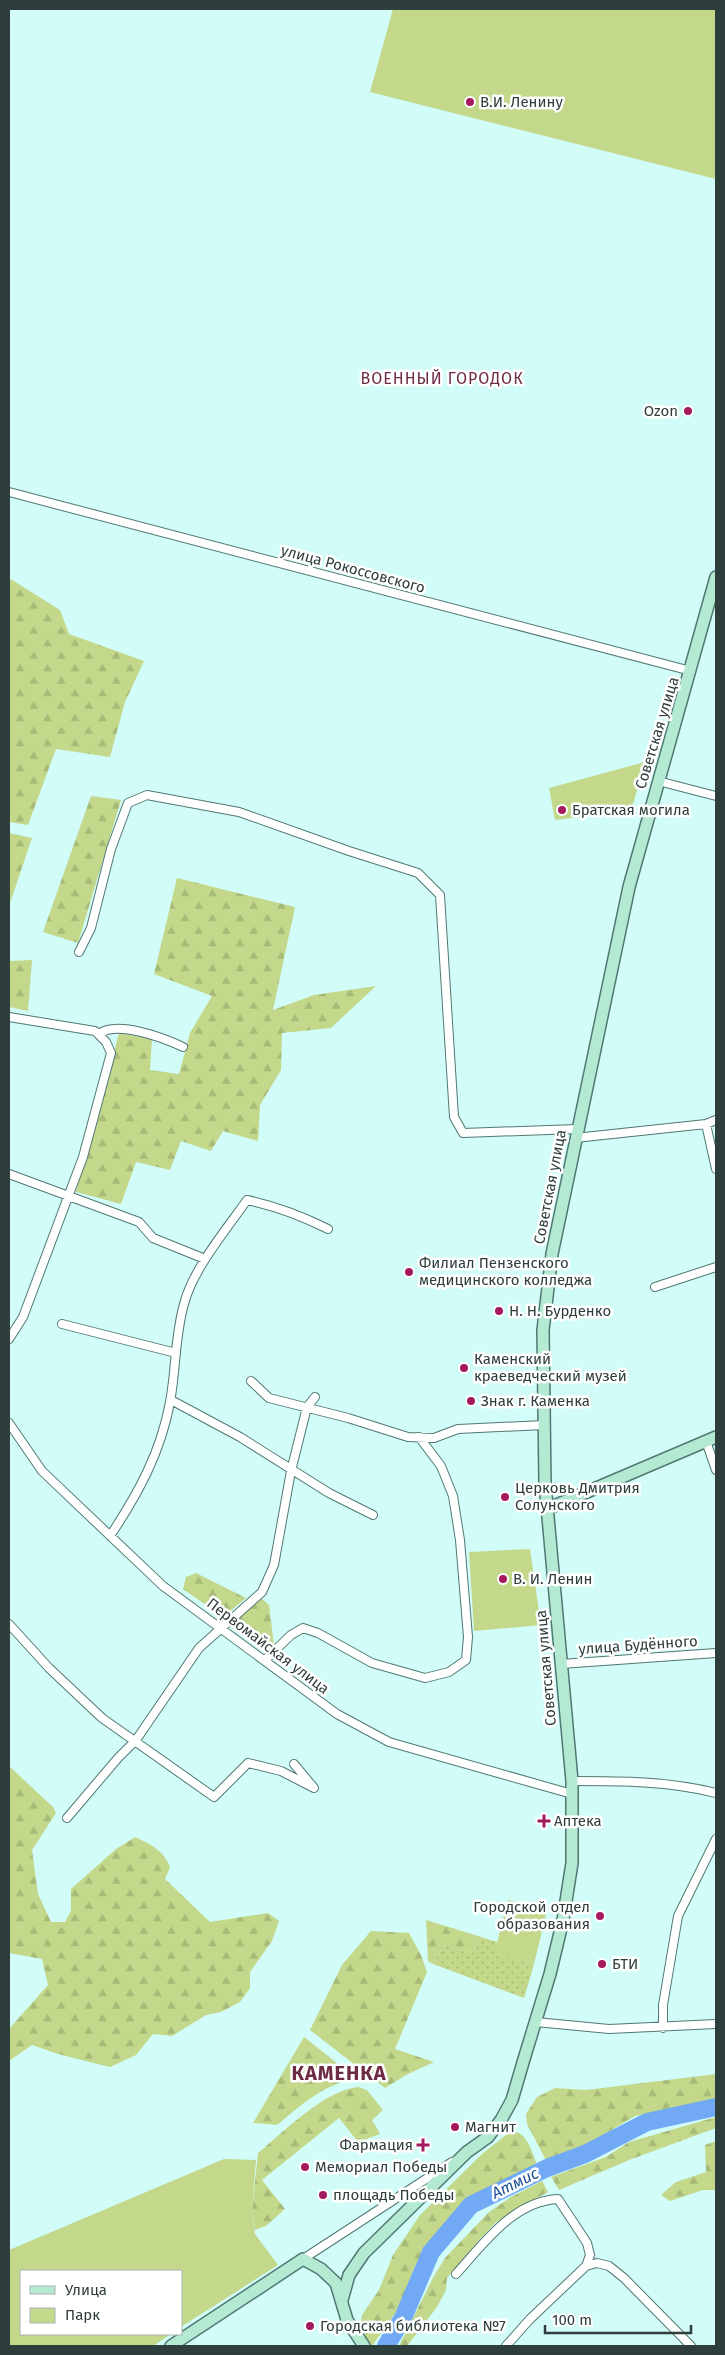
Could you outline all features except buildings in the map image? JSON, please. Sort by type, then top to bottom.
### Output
[{"type":"main road","name":"Советская улица","points":[[342,2300],[349,2275],[364,2252],[467,2152],[488,2137],[501,2120],[512,2100],[536,2022],[563,1920],[572,1863],[572,1780],[547,1509],[543,1330],[552,1254],[629,887],[716,577]]},
{"type":"main road","points":[[547,1509],[711,1439]]},
{"type":"main road","name":"Советская улица","points":[[171,2346],[303,2260]]},
{"type":"main road","points":[[303,2260],[321,2269],[336,2283],[347,2320],[362,2342]]},
{"type":"street","name":"улица Рокоссовского","points":[[9,492],[691,671]]},
{"type":"street","points":[[658,781],[716,796]]},
{"type":"street","points":[[79,952],[91,928],[111,849],[128,803],[148,795],[239,812],[348,851],[418,873],[440,895],[454,1118],[463,1133],[576,1134],[706,1124],[716,1120]]},
{"type":"street","points":[[9,1017],[95,1031],[106,1042],[110,1053],[83,1157],[69,1197],[23,1318],[9,1339]]},
{"type":"street","points":[[99,1034],[104,1030],[133,1031],[162,1038],[183,1047]]},
{"type":"street","points":[[706,1124],[716,1169]]},
{"type":"street","points":[[9,1174],[139,1222],[153,1238],[205,1259]]},
{"type":"street","points":[[110,1536],[128,1510],[148,1472],[160,1442],[170,1400],[184,1303],[205,1259],[247,1200],[266,1204],[307,1218],[328,1229]]},
{"type":"street","points":[[655,1286],[716,1267]]},
{"type":"street","points":[[62,1324],[176,1353]]},
{"type":"street","points":[[251,1382],[268,1398],[307,1407],[408,1436],[434,1438],[458,1430],[544,1425]]},
{"type":"street","points":[[66,1818],[136,1740],[199,1648],[262,1592],[274,1565],[292,1471],[307,1407],[315,1397]]},
{"type":"street","points":[[170,1400],[240,1437],[292,1471],[373,1514]]},
{"type":"street","name":"Первомайская улица","points":[[9,1423],[42,1471],[163,1586],[337,1714],[389,1742],[572,1794]]},
{"type":"street","points":[[265,1660],[291,1635],[303,1628],[318,1633],[372,1663],[424,1678],[449,1672],[466,1660],[468,1637],[460,1540],[453,1496],[441,1466],[420,1437]]},
{"type":"street","points":[[711,1439],[716,1470]]},
{"type":"street","points":[[9,1624],[49,1668],[102,1718],[214,1796],[248,1763],[281,1772],[314,1788],[294,1764]]},
{"type":"street","name":"улица Будённого","points":[[561,1664],[716,1654]]},
{"type":"street","points":[[572,1780],[642,1782],[697,1788],[716,1793]]},
{"type":"street","points":[[664,2028],[663,2006],[678,1916],[716,1839]]},
{"type":"street","points":[[536,2022],[609,2030],[716,2024]]},
{"type":"street","name":"Советская улица","points":[[303,2260],[467,2152]]},
{"type":"street","points":[[456,2274],[492,2234],[521,2210],[538,2202],[558,2200],[587,2243],[590,2255],[586,2266],[506,2346]]},
{"type":"street","points":[[586,2266],[597,2263],[609,2266],[624,2278],[691,2346]]},
{"type":"green space","points":[[393,9],[716,9],[716,179],[370,92]]},
{"type":"green space","points":[[9,578],[60,610],[69,634],[144,661],[125,702],[110,757],[56,749],[28,825],[9,822]]},
{"type":"green space","points":[[645,762],[631,811],[555,820],[549,788]]},
{"type":"green space","points":[[91,796],[121,800],[78,943],[43,932]]},
{"type":"green space","points":[[9,833],[32,838],[9,906]]},
{"type":"green space","points":[[177,878],[295,907],[273,1010],[314,995],[376,986],[331,1028],[282,1033],[281,1070],[260,1105],[258,1141],[223,1131],[211,1151],[181,1141],[170,1170],[136,1162],[121,1204],[76,1192],[119,1033],[152,1039],[150,1070],[179,1074],[190,1033],[212,996],[154,974]]},
{"type":"green space","points":[[32,960],[28,1011],[9,1007],[9,961]]},
{"type":"green space","points":[[530,1549],[541,1625],[474,1631],[469,1552]]},
{"type":"green space","points":[[196,1573],[246,1598],[223,1617],[183,1589],[186,1577]]},
{"type":"green space","points":[[261,1598],[269,1605],[274,1645],[265,1649],[229,1625]]},
{"type":"green space","points":[[9,1766],[53,1807],[56,1813],[32,1850],[38,1894],[51,1922],[65,1922],[71,1911],[71,1889],[116,1849],[135,1837],[152,1845],[161,1852],[170,1867],[165,1879],[210,1922],[268,1913],[279,1921],[272,1941],[250,1972],[250,1988],[240,2002],[221,2012],[206,2015],[172,2036],[153,2034],[136,2055],[110,2067],[58,2054],[32,2045],[9,2061],[9,2029],[48,1985],[42,1959],[9,1953]]},
{"type":"green space","points":[[508,1900],[547,1910],[534,1964],[494,1954]]},
{"type":"green space","points":[[426,1920],[478,1936],[473,1953],[444,1945],[433,1964],[428,1961]]},
{"type":"green space","points":[[371,1931],[409,1933],[421,1955],[427,1972],[395,2049],[434,2062],[406,2075],[385,2088],[310,2030],[342,1965]]},
{"type":"green space","points":[[478,1936],[497,1942],[495,1954],[534,1964],[524,1998],[433,1964],[444,1945],[473,1953]]},
{"type":"green space","points":[[304,2037],[357,2079],[346,2081],[324,2090],[304,2103],[277,2125],[253,2123]]},
{"type":"green space","points":[[716,2074],[716,2102],[635,2116],[566,2157],[548,2164],[527,2124],[526,2114],[537,2097],[555,2088],[586,2090]]},
{"type":"green space","points":[[358,2087],[367,2090],[383,2110],[372,2120],[380,2134],[358,2142],[339,2118],[262,2180],[285,2209],[266,2226],[255,2230],[252,2211],[258,2153],[318,2104],[344,2090]]},
{"type":"green space","points":[[716,2117],[716,2128],[629,2160],[559,2190],[551,2177],[606,2157],[629,2142]]},
{"type":"green space","points":[[511,2131],[521,2134],[525,2138],[537,2165],[483,2190],[463,2205],[415,2266],[399,2308],[372,2346],[360,2328],[362,2315],[379,2290],[393,2255],[420,2215],[482,2154]]},
{"type":"green space","points":[[716,2141],[716,2190],[703,2190],[670,2201],[661,2195],[676,2182],[706,2172],[705,2145]]},
{"type":"green space","points":[[224,2159],[256,2160],[252,2211],[255,2234],[278,2265],[182,2326],[182,2270],[20,2270],[20,2335],[170,2335],[153,2346],[9,2346],[9,2250]]},
{"type":"green space","points":[[542,2181],[548,2192],[496,2222],[447,2278],[446,2290],[437,2307],[407,2346],[399,2346],[445,2258],[489,2212],[511,2197]]},
{"type":"waterway","name":"Атмис","points":[[386,2346],[403,2318],[431,2252],[471,2205],[547,2168],[585,2154],[647,2122],[716,2107]]},
{"type":"place","name":"В.И. Ленину","points":[[470,102]]},
{"type":"place","name":"Ozon","points":[[688,411]]},
{"type":"place","name":"Братская могила","points":[[562,810]]},
{"type":"place","name":"Филиал Пензенского медицинского колледжа","points":[[409,1272]]},
{"type":"place","name":"Н. Н. Бурденко","points":[[499,1311]]},
{"type":"place","name":"Каменский краеведческий музей","points":[[464,1368]]},
{"type":"place","name":"Знак г. Каменка","points":[[471,1401]]},
{"type":"place","name":"Церковь Дмитрия Солунского","points":[[505,1497]]},
{"type":"place","name":"В. И. Ленин","points":[[503,1579]]},
{"type":"place","name":"Аптека","points":[[544,1821]]},
{"type":"place","name":"Городской отдел образования","points":[[600,1916]]},
{"type":"place","name":"БТИ","points":[[602,1964]]},
{"type":"place","name":"Магнит","points":[[455,2127]]},
{"type":"place","name":"Фармация","points":[[423,2145]]},
{"type":"place","name":"Мемориал Победы","points":[[305,2167]]},
{"type":"place","name":"площадь Победы","points":[[323,2195]]},
{"type":"place","name":"Городская библиотека №7","points":[[310,2326]]},
{"type":"district","name":"ВОЕННЫЙ ГОРОДОК","points":[[442,378]]},
{"type":"district","name":"КАМЕНКА","points":[[339,2073]]}]
